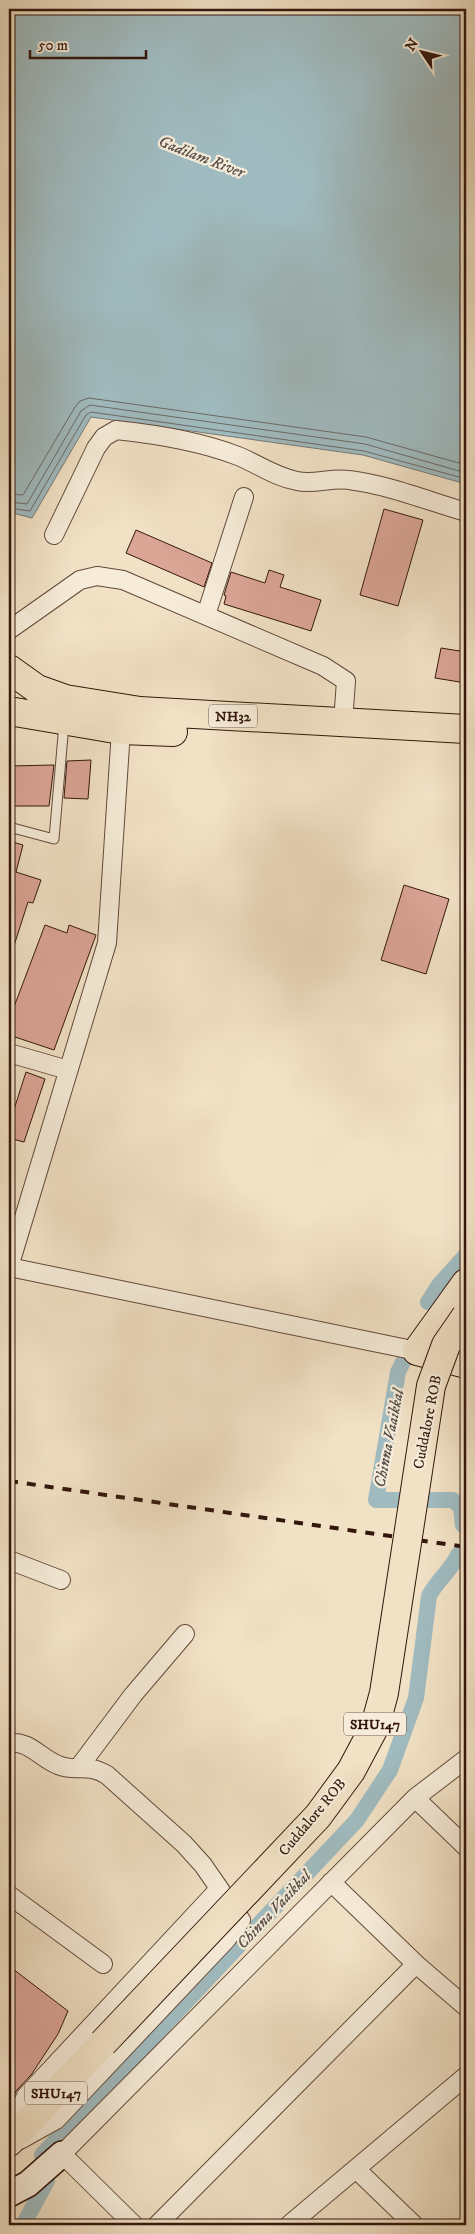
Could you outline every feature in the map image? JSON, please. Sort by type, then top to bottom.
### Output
[{"type":"main road","name":"NH32","points":[[9,669],[37,689],[65,699],[140,712],[466,729]]},
{"type":"main road","name":"NH32","points":[[9,711],[121,730],[466,744]]},
{"type":"main road","points":[[466,1283],[417,1351],[466,1364]]},
{"type":"main road","name":"Cuddalore ROB","points":[[9,2144],[318,1816],[351,1771],[375,1726],[384,1692],[431,1386],[446,1345],[466,1316]]},
{"type":"street","points":[[54,535],[96,448],[104,438],[116,430],[216,449],[239,456],[280,477],[299,482],[320,483],[346,479],[366,482],[466,512]]},
{"type":"street","points":[[206,615],[244,497]]},
{"type":"street","points":[[9,630],[80,580],[97,576],[123,580],[323,666],[346,681],[343,722]]},
{"type":"street","points":[[121,730],[107,943],[9,1267],[417,1351]]},
{"type":"street","points":[[9,1053],[68,1070]]},
{"type":"street","points":[[9,1560],[61,1580]]},
{"type":"street","points":[[79,1766],[133,1695],[185,1634]]},
{"type":"street","points":[[9,1743],[16,1742],[31,1748],[56,1765],[66,1768],[79,1766],[95,1768],[107,1775],[160,1822],[203,1865],[241,1920],[226,1940],[56,2120],[9,2144]]},
{"type":"street","points":[[18,2189],[58,2158],[414,1798],[466,1759]]},
{"type":"street","points":[[414,1798],[466,1847]]},
{"type":"street","points":[[331,1882],[416,1964],[466,2007]]},
{"type":"street","points":[[9,2134],[26,2096],[219,1889]]},
{"type":"street","points":[[9,1895],[103,1964]]},
{"type":"street","points":[[157,2225],[416,1964]]},
{"type":"street","points":[[289,2225],[466,2076]]},
{"type":"street","points":[[58,2158],[134,2225]]},
{"type":"street","points":[[356,2169],[414,2225]]},
{"type":"lane","points":[[9,827],[54,839],[64,721]]},
{"type":"water","name":"Gadilam River","points":[[9,9],[466,9],[466,484],[363,455],[91,417],[32,518],[9,512]]},
{"type":"building","points":[[384,509],[423,520],[398,606],[360,595]]},
{"type":"building","points":[[136,530],[212,563],[204,587],[126,553]]},
{"type":"building","points":[[269,570],[284,575],[280,587],[321,600],[311,631],[224,604],[226,596],[224,595],[231,572],[265,583]]},
{"type":"building","points":[[441,648],[466,652],[466,683],[435,678]]},
{"type":"building","points":[[91,760],[88,799],[64,798],[67,761]]},
{"type":"building","points":[[54,765],[49,806],[9,806],[9,766]]},
{"type":"building","points":[[9,841],[23,845],[16,872],[41,880],[33,903],[28,902],[11,955],[9,954]]},
{"type":"building","points":[[404,885],[449,899],[426,974],[381,960]]},
{"type":"building","points":[[45,925],[67,933],[69,925],[96,935],[54,1050],[9,1035],[9,1020]]},
{"type":"building","points":[[26,1072],[45,1079],[24,1142],[9,1138],[9,1125]]},
{"type":"building","points":[[9,1966],[68,2011],[58,2034],[31,2075],[16,2091],[9,2109]]},
{"type":"waterway","name":"Chinna Vaaikkal","points":[[428,1302],[439,1285],[466,1255]]},
{"type":"waterway","name":"Chinna Vaaikkal","points":[[403,1362],[398,1372],[376,1500],[453,1500],[461,1507],[463,1525]]},
{"type":"waterway","name":"Chinna Vaaikkal","points":[[23,2225],[47,2181],[42,2155],[357,1820],[390,1770],[416,1698],[429,1596],[458,1555]]},
{"type":"railway","points":[[9,1481],[466,1547]]}]
